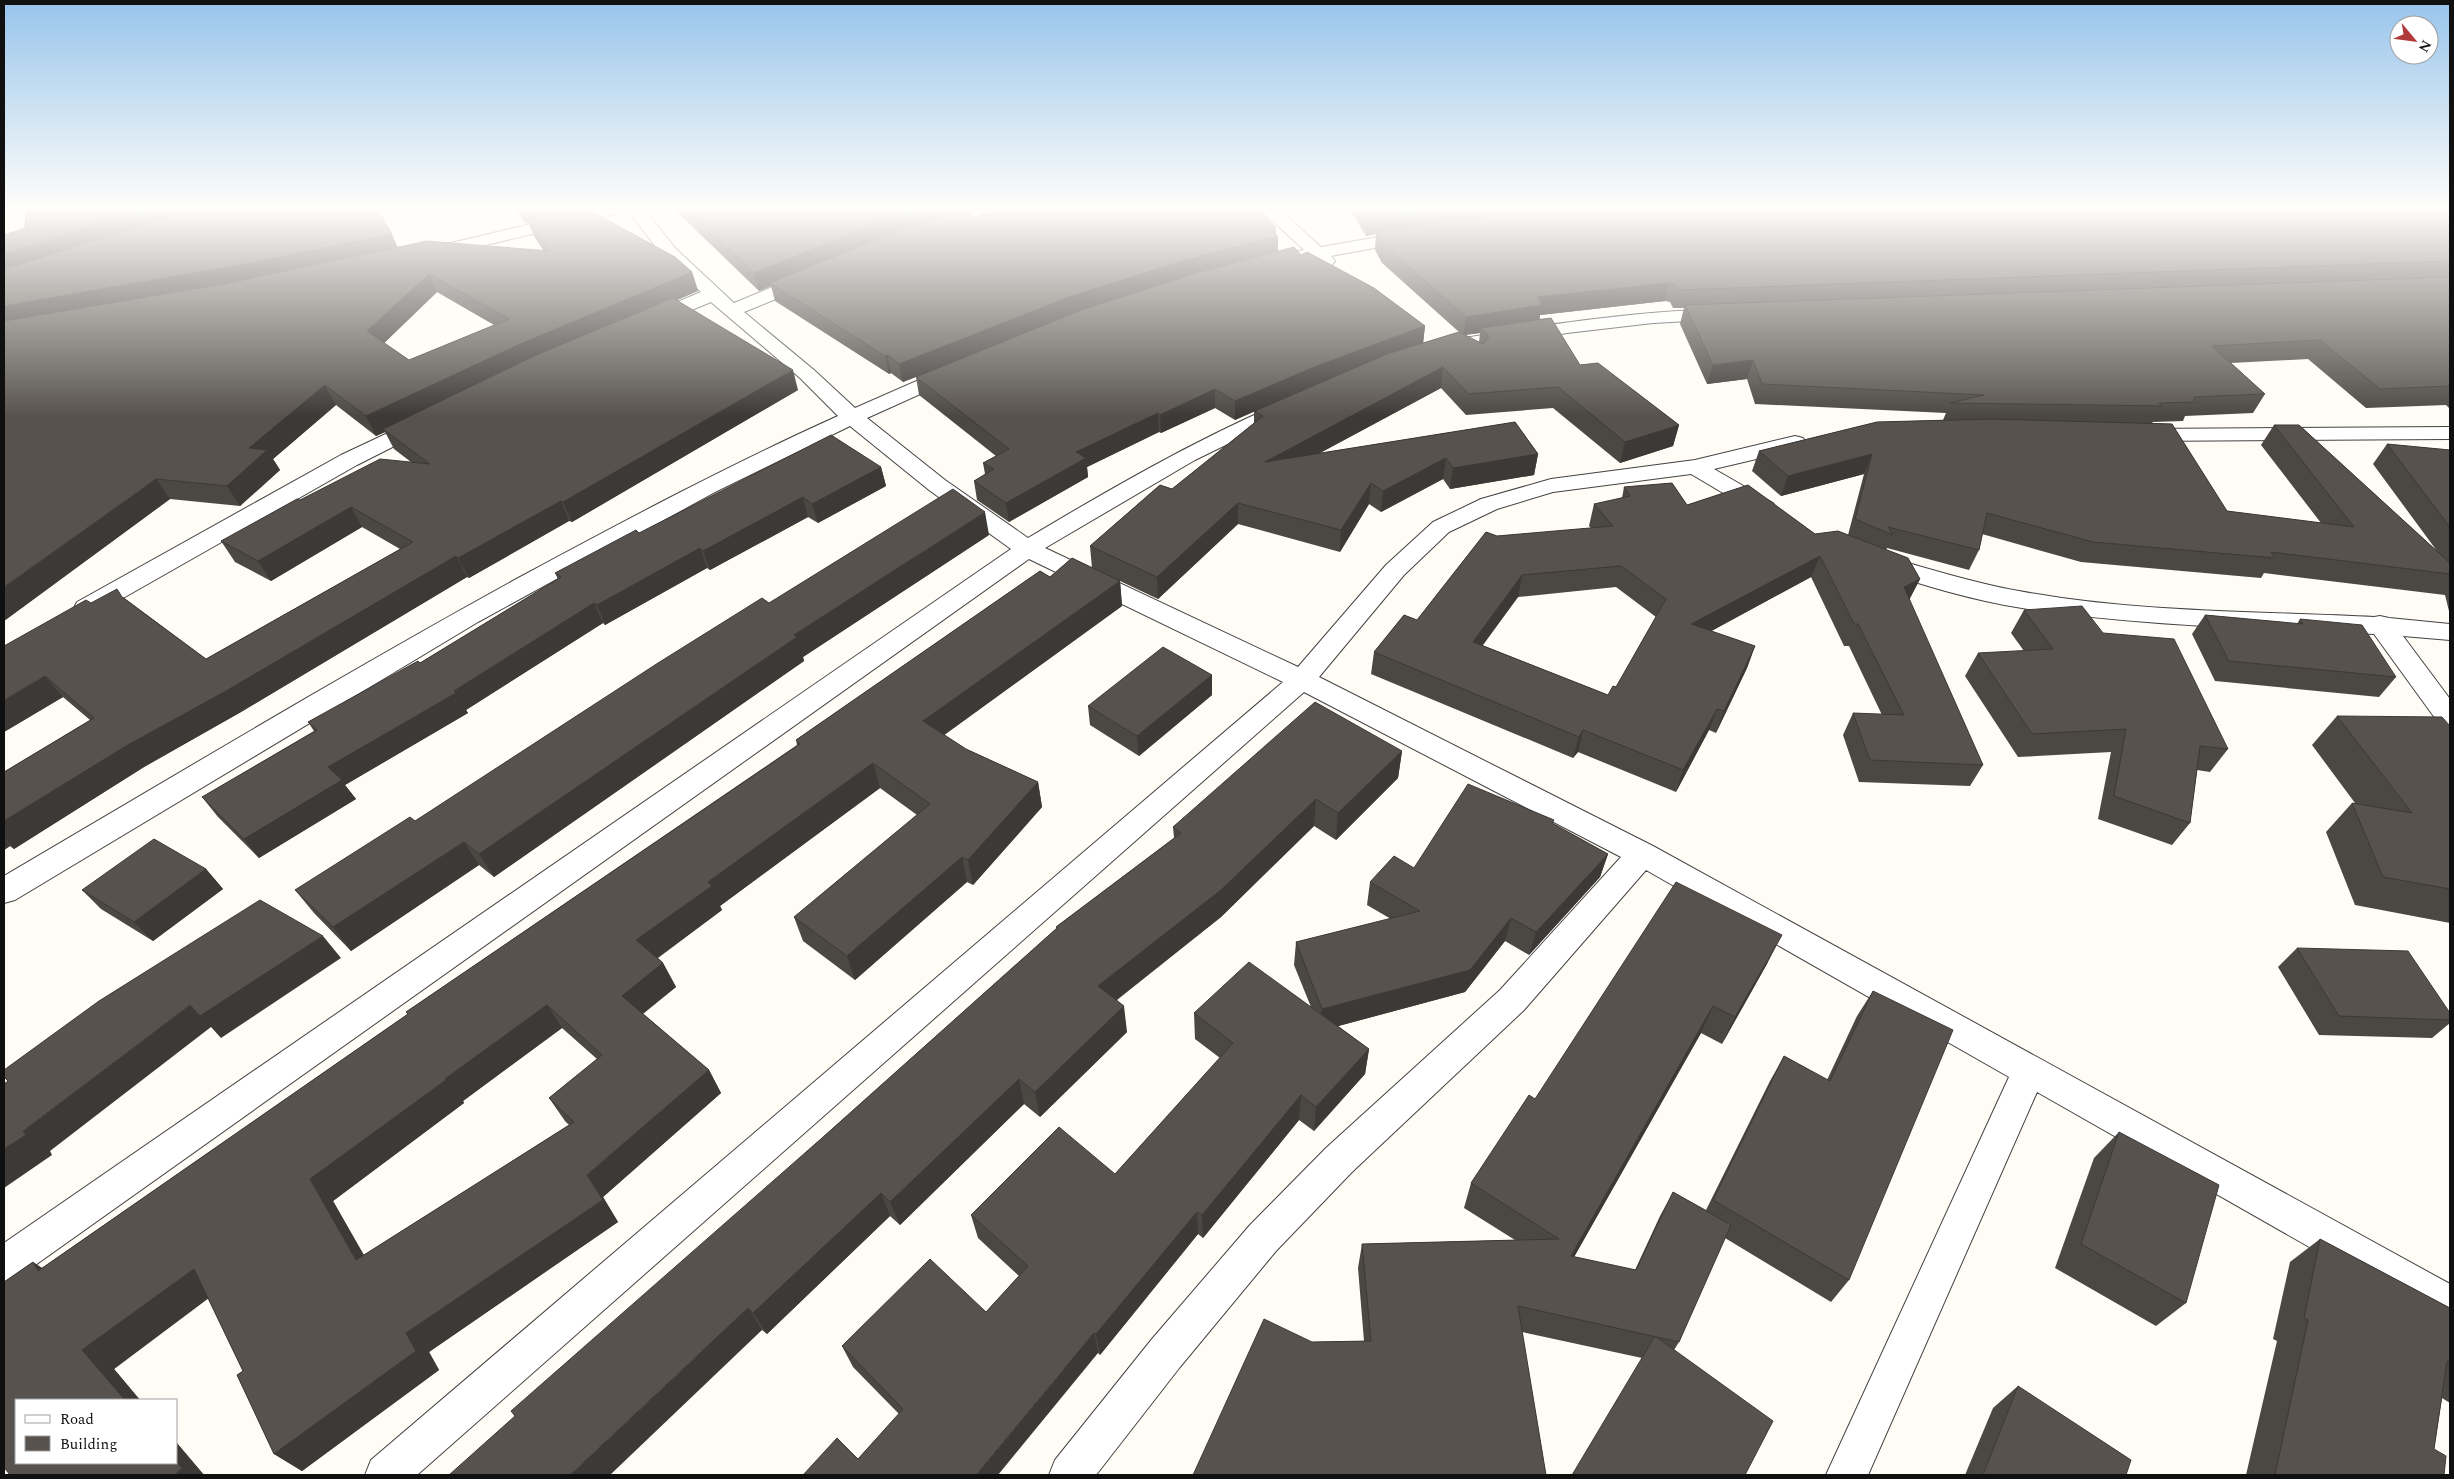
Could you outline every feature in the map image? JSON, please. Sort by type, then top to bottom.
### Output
[{"type":"street","points":[[698,279],[807,374],[851,416],[937,485],[1026,549],[1302,680],[1642,854],[2450,1305]]},
{"type":"street","points":[[634,327],[802,279]]},
{"type":"street","points":[[1427,346],[1576,326],[1653,318],[1745,314]]},
{"type":"street","points":[[4,891],[369,674],[647,519],[851,416],[968,366]]},
{"type":"street","points":[[4,1265],[1026,549],[1146,476],[1245,425],[1307,399]]},
{"type":"street","points":[[64,620],[349,460],[443,412]]},
{"type":"street","points":[[2119,435],[2378,435],[2450,433]]},
{"type":"street","points":[[386,1475],[1302,680],[1395,570],[1441,527],[1488,504],[1551,486],[1695,467],[1816,439]]},
{"type":"street","points":[[1695,467],[1783,519]]},
{"type":"street","points":[[1859,555],[1922,578],[2022,601],[2156,613],[2380,624],[2450,632]]},
{"type":"street","points":[[2380,624],[2450,718]]},
{"type":"street","points":[[1070,1475],[1166,1353],[1262,1238],[1339,1160],[1512,1000],[1642,854]]},
{"type":"street","points":[[1847,1475],[2029,1071]]},
{"type":"building","points":[[4,279],[159,279],[4,306]]},
{"type":"building","points":[[248,279],[424,279],[367,331],[409,360],[509,319],[438,279],[675,279],[518,345],[366,416],[325,385],[249,448],[267,450],[227,486],[156,479],[4,587],[4,321]]},
{"type":"building","points":[[780,279],[1126,279],[1072,296],[899,364],[888,355],[885,356],[770,283]]},
{"type":"building","points":[[1178,279],[1357,279],[1374,288],[1425,326],[1317,366],[1235,401],[1215,389],[1160,415],[1158,413],[1076,452],[1086,458],[1006,503],[974,481],[994,469],[983,463],[1009,449],[916,377],[1084,309]]},
{"type":"building","points":[[1423,279],[1970,279],[1678,290],[1675,284],[1669,283],[1538,297],[1542,305],[1466,317]]},
{"type":"building","points":[[2395,279],[2450,279],[2450,386],[2380,389],[2320,340],[2212,346],[2265,394],[2194,397],[2194,402],[2159,403],[2162,406],[1950,403],[1984,395],[1762,384],[1753,360],[1713,365],[1685,305]]},
{"type":"building","points":[[673,298],[793,370],[563,502],[561,501],[458,558],[456,556],[226,691],[126,746],[4,821],[4,772],[94,718],[45,676],[4,700],[4,646],[86,600],[91,603],[117,589],[122,597],[206,659],[413,542],[351,507],[258,561],[221,541],[297,499],[300,500],[380,459],[430,464],[383,429],[534,356]]},
{"type":"building","points":[[1551,318],[1580,365],[1598,363],[1679,425],[1625,442],[1558,387],[1469,394],[1443,367],[1265,462],[1515,422],[1538,454],[1453,468],[1446,458],[1383,491],[1371,483],[1341,530],[1238,503],[1157,577],[1090,546],[1160,485],[1172,489],[1263,416],[1255,411],[1387,354],[1459,332],[1483,344],[1489,336],[1481,328]]},
{"type":"building","points":[[1991,419],[2172,424],[2227,511],[2354,527],[2274,425],[2299,425],[2450,563],[2450,574],[2271,552],[2275,558],[2093,542],[1987,513],[1979,550],[1888,527],[1893,535],[1855,519],[1872,454],[1788,476],[1759,451],[1877,422]]},
{"type":"building","points":[[831,435],[881,467],[812,504],[803,497],[703,551],[700,548],[597,605],[594,603],[454,691],[456,693],[328,767],[342,780],[244,839],[202,797],[317,730],[308,722],[418,661],[420,663],[561,577],[555,573],[636,530],[639,533]]},
{"type":"building","points":[[2387,444],[2450,450],[2450,527]]},
{"type":"building","points":[[1672,483],[1687,505],[1748,485],[1815,534],[1838,531],[1908,558],[1920,579],[1904,587],[1983,765],[1870,760],[1853,713],[1904,715],[1858,624],[1854,624],[1820,556],[1691,624],[1755,646],[1724,711],[1717,709],[1683,770],[1583,730],[1579,737],[1374,652],[1404,615],[1417,620],[1486,532],[1497,536],[1613,526],[1594,504],[1630,496],[1624,487]],"holes":[[[1621,566],[1666,599],[1616,687],[1613,686],[1608,695],[1473,642],[1522,575]]]},
{"type":"building","points":[[953,489],[985,512],[794,635],[797,637],[479,854],[464,842],[333,927],[295,890],[410,817],[415,821],[658,663],[762,598],[769,603]]},
{"type":"building","points":[[1072,558],[1120,581],[923,721],[966,749],[1038,782],[968,860],[962,857],[847,956],[794,917],[930,804],[873,763],[708,882],[712,886],[636,940],[663,963],[622,996],[709,1070],[587,1175],[603,1200],[406,1333],[416,1351],[274,1454],[237,1375],[243,1371],[194,1269],[82,1350],[124,1399],[15,1399],[15,1464],[178,1463],[182,1468],[175,1475],[10,1475],[4,1467],[4,1282],[33,1262],[38,1271],[408,1014],[406,1012],[800,744],[796,740],[1040,571],[1050,577]],"holes":[[[547,1005],[602,1055],[549,1098],[574,1122],[356,1260],[310,1179]]]},
{"type":"building","points":[[2082,606],[2103,633],[2174,639],[2228,749],[2200,746],[2190,823],[2114,796],[2126,729],[2032,734],[1978,653],[2053,649],[2024,610]]},
{"type":"building","points":[[2205,615],[2303,624],[2300,619],[2362,625],[2396,677],[2229,661]]},
{"type":"building","points":[[1163,647],[1212,675],[1137,736],[1088,706]]},
{"type":"building","points":[[1315,702],[1402,751],[1338,813],[1316,799],[1221,890],[1098,986],[1124,1006],[1035,1092],[1019,1079],[890,1202],[881,1193],[753,1313],[748,1308],[570,1475],[449,1475],[515,1416],[511,1411],[822,1138],[1056,927],[1181,833],[1173,827]]},
{"type":"building","points":[[2337,716],[2442,717],[2450,726],[2450,889],[2383,877],[2352,803],[2412,813]]},
{"type":"building","points":[[1468,784],[1554,820],[1552,823],[1608,854],[1536,932],[1511,918],[1470,970],[1322,1009],[1296,942],[1420,911],[1370,882],[1394,856],[1414,868]]},
{"type":"building","points":[[154,839],[206,869],[134,922],[82,890]]},
{"type":"building","points":[[1676,882],[1782,935],[1735,1017],[1713,1006],[1571,1256],[1636,1270],[1673,1192],[1731,1225],[1679,1342],[1518,1306],[1546,1475],[1193,1475],[1264,1319],[1312,1342],[1371,1341],[1362,1244],[1559,1239],[1471,1183],[1529,1095],[1535,1099]]},
{"type":"building","points":[[260,900],[323,936],[200,1016],[190,1005],[23,1131],[26,1135],[4,1149],[4,1084],[8,1081],[4,1077],[4,1070],[99,1001]]},
{"type":"building","points":[[2297,948],[2408,951],[2450,1013],[2450,1020],[2339,1016]]},
{"type":"building","points":[[1249,962],[1369,1049],[1316,1107],[1301,1095],[1202,1215],[1197,1212],[976,1475],[803,1475],[837,1438],[858,1459],[903,1409],[842,1346],[930,1259],[986,1312],[1028,1266],[971,1215],[1059,1127],[1115,1174],[1233,1043],[1194,1013]]},
{"type":"building","points":[[1873,991],[1953,1030],[1849,1280],[1713,1200],[1784,1056],[1830,1081]]},
{"type":"building","points":[[2119,1132],[2219,1185],[2186,1303],[2081,1244]]},
{"type":"building","points":[[2320,1239],[2450,1308],[2450,1363],[2447,1361],[2434,1449],[2446,1456],[2444,1475],[2275,1475],[2308,1320],[2304,1318]]},
{"type":"building","points":[[1655,1336],[1773,1421],[1745,1475],[1572,1475]]},
{"type":"building","points":[[2018,1386],[2131,1460],[2126,1475],[1983,1475]]}]
